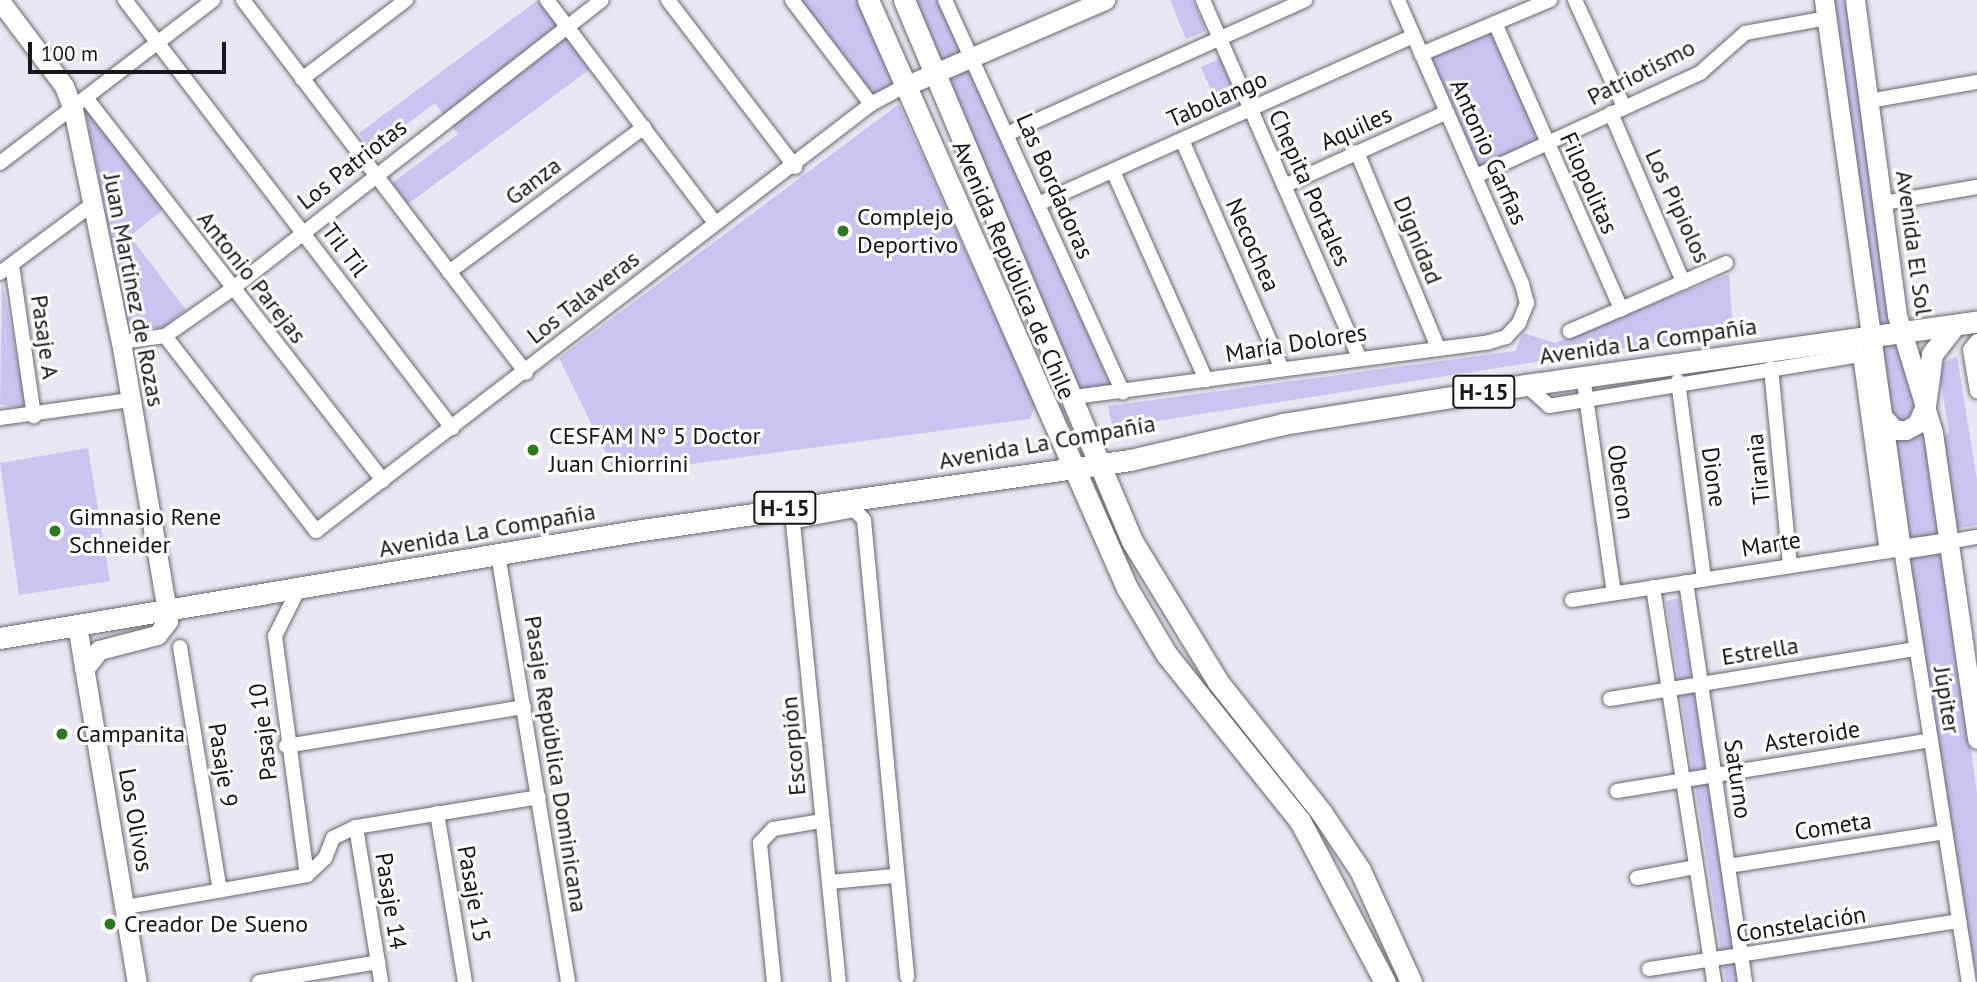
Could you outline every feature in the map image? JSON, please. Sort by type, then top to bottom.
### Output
[{"type":"main road","name":"Avenida República de Chile","points":[[868,0],[1072,469],[1145,621],[1300,821],[1385,982]]},
{"type":"main road","name":"Avenida República de Chile","points":[[904,0],[1074,397],[1132,541],[1166,602],[1360,870],[1411,982]]},
{"type":"main road","name":"Avenida La Compañía","points":[[0,638],[498,554],[792,514],[1072,469],[1283,424],[1527,385],[1584,387],[1870,336],[1977,322]]},
{"type":"main road","points":[[1926,406],[1932,354],[1955,325]]},
{"type":"street","name":"Til Til","points":[[125,0],[452,428]]},
{"type":"street","points":[[0,163],[213,0]]},
{"type":"street","points":[[243,0],[526,373]]},
{"type":"street","points":[[302,79],[406,0]]},
{"type":"street","points":[[547,0],[715,223]]},
{"type":"street","name":"Los Patriotas","points":[[121,342],[165,336],[232,289],[302,231],[602,0]]},
{"type":"street","points":[[667,0],[795,167]]},
{"type":"street","points":[[792,0],[870,104]]},
{"type":"street","name":"Las Bordadoras","points":[[945,0],[1123,392]]},
{"type":"street","name":"Los Talaveras","points":[[165,336],[316,531],[526,373],[715,223],[795,167],[870,104],[1083,4],[1105,0]]},
{"type":"street","name":"Chepita Portales","points":[[1203,0],[1358,355]]},
{"type":"street","points":[[1007,134],[1219,36],[1305,0]]},
{"type":"street","name":"Antonio Garfias","points":[[1398,0],[1522,284],[1527,303],[1519,323]]},
{"type":"street","points":[[1421,54],[1550,0]]},
{"type":"street","name":"Los Pipiolos","points":[[1575,0],[1684,282],[1726,263]]},
{"type":"street","name":"Avenida El Sol","points":[[1855,0],[1901,331],[1926,406],[1948,541],[1970,640],[1977,735]]},
{"type":"street","name":"Juan Martínez de Rozas","points":[[0,1],[80,104],[94,203],[167,610]]},
{"type":"street","points":[[1825,9],[1870,336],[1884,418],[1894,550]]},
{"type":"street","name":"Patriotismo","points":[[1476,176],[1700,73],[1745,33],[1825,9]]},
{"type":"street","name":"Filopolitas","points":[[1495,23],[1621,309]]},
{"type":"street","name":"Tabolango","points":[[1038,204],[1413,36]]},
{"type":"street","points":[[1869,101],[1977,82]]},
{"type":"street","name":"Antonio Parejas","points":[[80,104],[232,289],[383,481]]},
{"type":"street","name":"Aquiles","points":[[1284,186],[1447,112]]},
{"type":"street","name":"Ganza","points":[[449,272],[644,127]]},
{"type":"street","name":"Necochea","points":[[1182,140],[1282,369]]},
{"type":"street","name":"Dignidad","points":[[1357,152],[1437,345]]},
{"type":"street","points":[[1113,171],[1206,380]]},
{"type":"street","points":[[1884,203],[1977,187]]},
{"type":"street","points":[[6,269],[94,203]]},
{"type":"street","name":"Pasaje A","points":[[6,269],[34,416]]},
{"type":"street","points":[[1570,331],[1684,282]]},
{"type":"street","name":"María Dolores","points":[[1074,397],[1282,369],[1358,355],[1506,337],[1519,323]]},
{"type":"street","points":[[1977,341],[1970,350],[1977,391]]},
{"type":"street","name":"Júpiter","points":[[1584,387],[1678,381],[1853,354],[1865,363],[1894,550],[1916,649],[1969,982]]},
{"type":"street","name":"Tirania","points":[[1771,368],[1790,566]]},
{"type":"street","name":"Dione","points":[[1678,381],[1704,579]]},
{"type":"street","name":"Oberon","points":[[1584,387],[1614,593]]},
{"type":"street","points":[[0,418],[34,416],[130,400]]},
{"type":"street","points":[[1884,418],[1895,429],[1906,430],[1917,425],[1926,406]]},
{"type":"street","points":[[792,514],[855,510],[864,520],[894,876],[907,977]]},
{"type":"street","name":"Escorpión","points":[[792,514],[839,982]]},
{"type":"street","name":"Marte","points":[[1572,600],[1977,537]]},
{"type":"street","name":"Pasaje República Dominicana","points":[[498,554],[568,982]]},
{"type":"street","name":"Saturno","points":[[1686,582],[1745,982]]},
{"type":"street","points":[[1653,587],[1714,982]]},
{"type":"street","name":"Pasaje 10","points":[[299,588],[275,636],[286,746],[307,875]]},
{"type":"street","points":[[84,669],[99,650],[157,635],[168,621],[167,610]]},
{"type":"street","name":"Los Olivos","points":[[77,625],[137,982]]},
{"type":"street","name":"Pasaje 9","points":[[180,647],[220,891]]},
{"type":"street","name":"Estrella","points":[[1610,699],[1916,649]]},
{"type":"street","points":[[286,746],[523,707]]},
{"type":"street","name":"Asteroide","points":[[1617,791],[1931,740]]},
{"type":"street","points":[[126,907],[307,875],[326,858],[333,838],[356,827],[539,797]]},
{"type":"street","name":"Pasaje 15","points":[[437,813],[465,982]]},
{"type":"street","points":[[774,982],[760,843],[773,830],[822,821]]},
{"type":"street","name":"Pasaje 14","points":[[356,827],[381,982]]},
{"type":"street","name":"Cometa","points":[[1728,866],[1945,832]]},
{"type":"street","points":[[1637,878],[1696,867]]},
{"type":"street","points":[[830,882],[894,876]]},
{"type":"street","name":"Constelación","points":[[1649,969],[1741,957],[1959,921]]},
{"type":"street","points":[[259,982],[378,962]]},
{"type":"shaded area","points":[[538,0],[593,67],[408,204],[392,183],[458,134],[435,103],[371,151],[359,133]]},
{"type":"shaded area","points":[[797,0],[859,0],[895,84],[871,96]]},
{"type":"shaded area","points":[[913,0],[938,0],[963,54],[939,61]]},
{"type":"shaded area","points":[[1170,0],[1193,0],[1206,31],[1186,39]]},
{"type":"shaded area","points":[[1833,0],[1845,0],[1891,320],[1924,407],[1977,794],[1977,982],[1886,417]]},
{"type":"shaded area","points":[[1495,23],[1544,138],[1472,170],[1421,54]]},
{"type":"shaded area","points":[[1221,58],[1240,103],[1220,112],[1201,67]]},
{"type":"shaded area","points":[[969,68],[1112,388],[1079,391],[943,76]]},
{"type":"shaded area","name":"Complejo Deportivo","points":[[899,104],[1035,405],[1030,419],[616,474],[559,358]]},
{"type":"shaded area","points":[[90,108],[164,209],[130,236],[186,310],[164,327],[129,331],[85,109]]},
{"type":"shaded area","points":[[1729,274],[1733,331],[1113,428],[1108,406],[1515,351],[1523,333],[1555,343]]},
{"type":"shaded area","points":[[2,281],[27,410],[0,404]]},
{"type":"shaded area","points":[[1957,356],[1977,480],[1977,525],[1955,529],[1944,438],[1949,432],[1938,365]]},
{"type":"shaded area","name":"Gimnasio Rene Schneider","points":[[88,448],[110,581],[19,595],[0,463]]},
{"type":"shaded area","points":[[1679,598],[1739,982],[1726,982],[1666,601]]},
{"type":"place","name":"Complejo Deportivo","points":[[843,231]]},
{"type":"place","name":"CESFAM N° 5 Doctor Juan Chiorrini","points":[[533,450]]},
{"type":"place","name":"Gimnasio Rene Schneider","points":[[55,531]]},
{"type":"place","name":"Campanita","points":[[62,734]]},
{"type":"place","name":"Creador De Sueno","points":[[110,924]]}]
